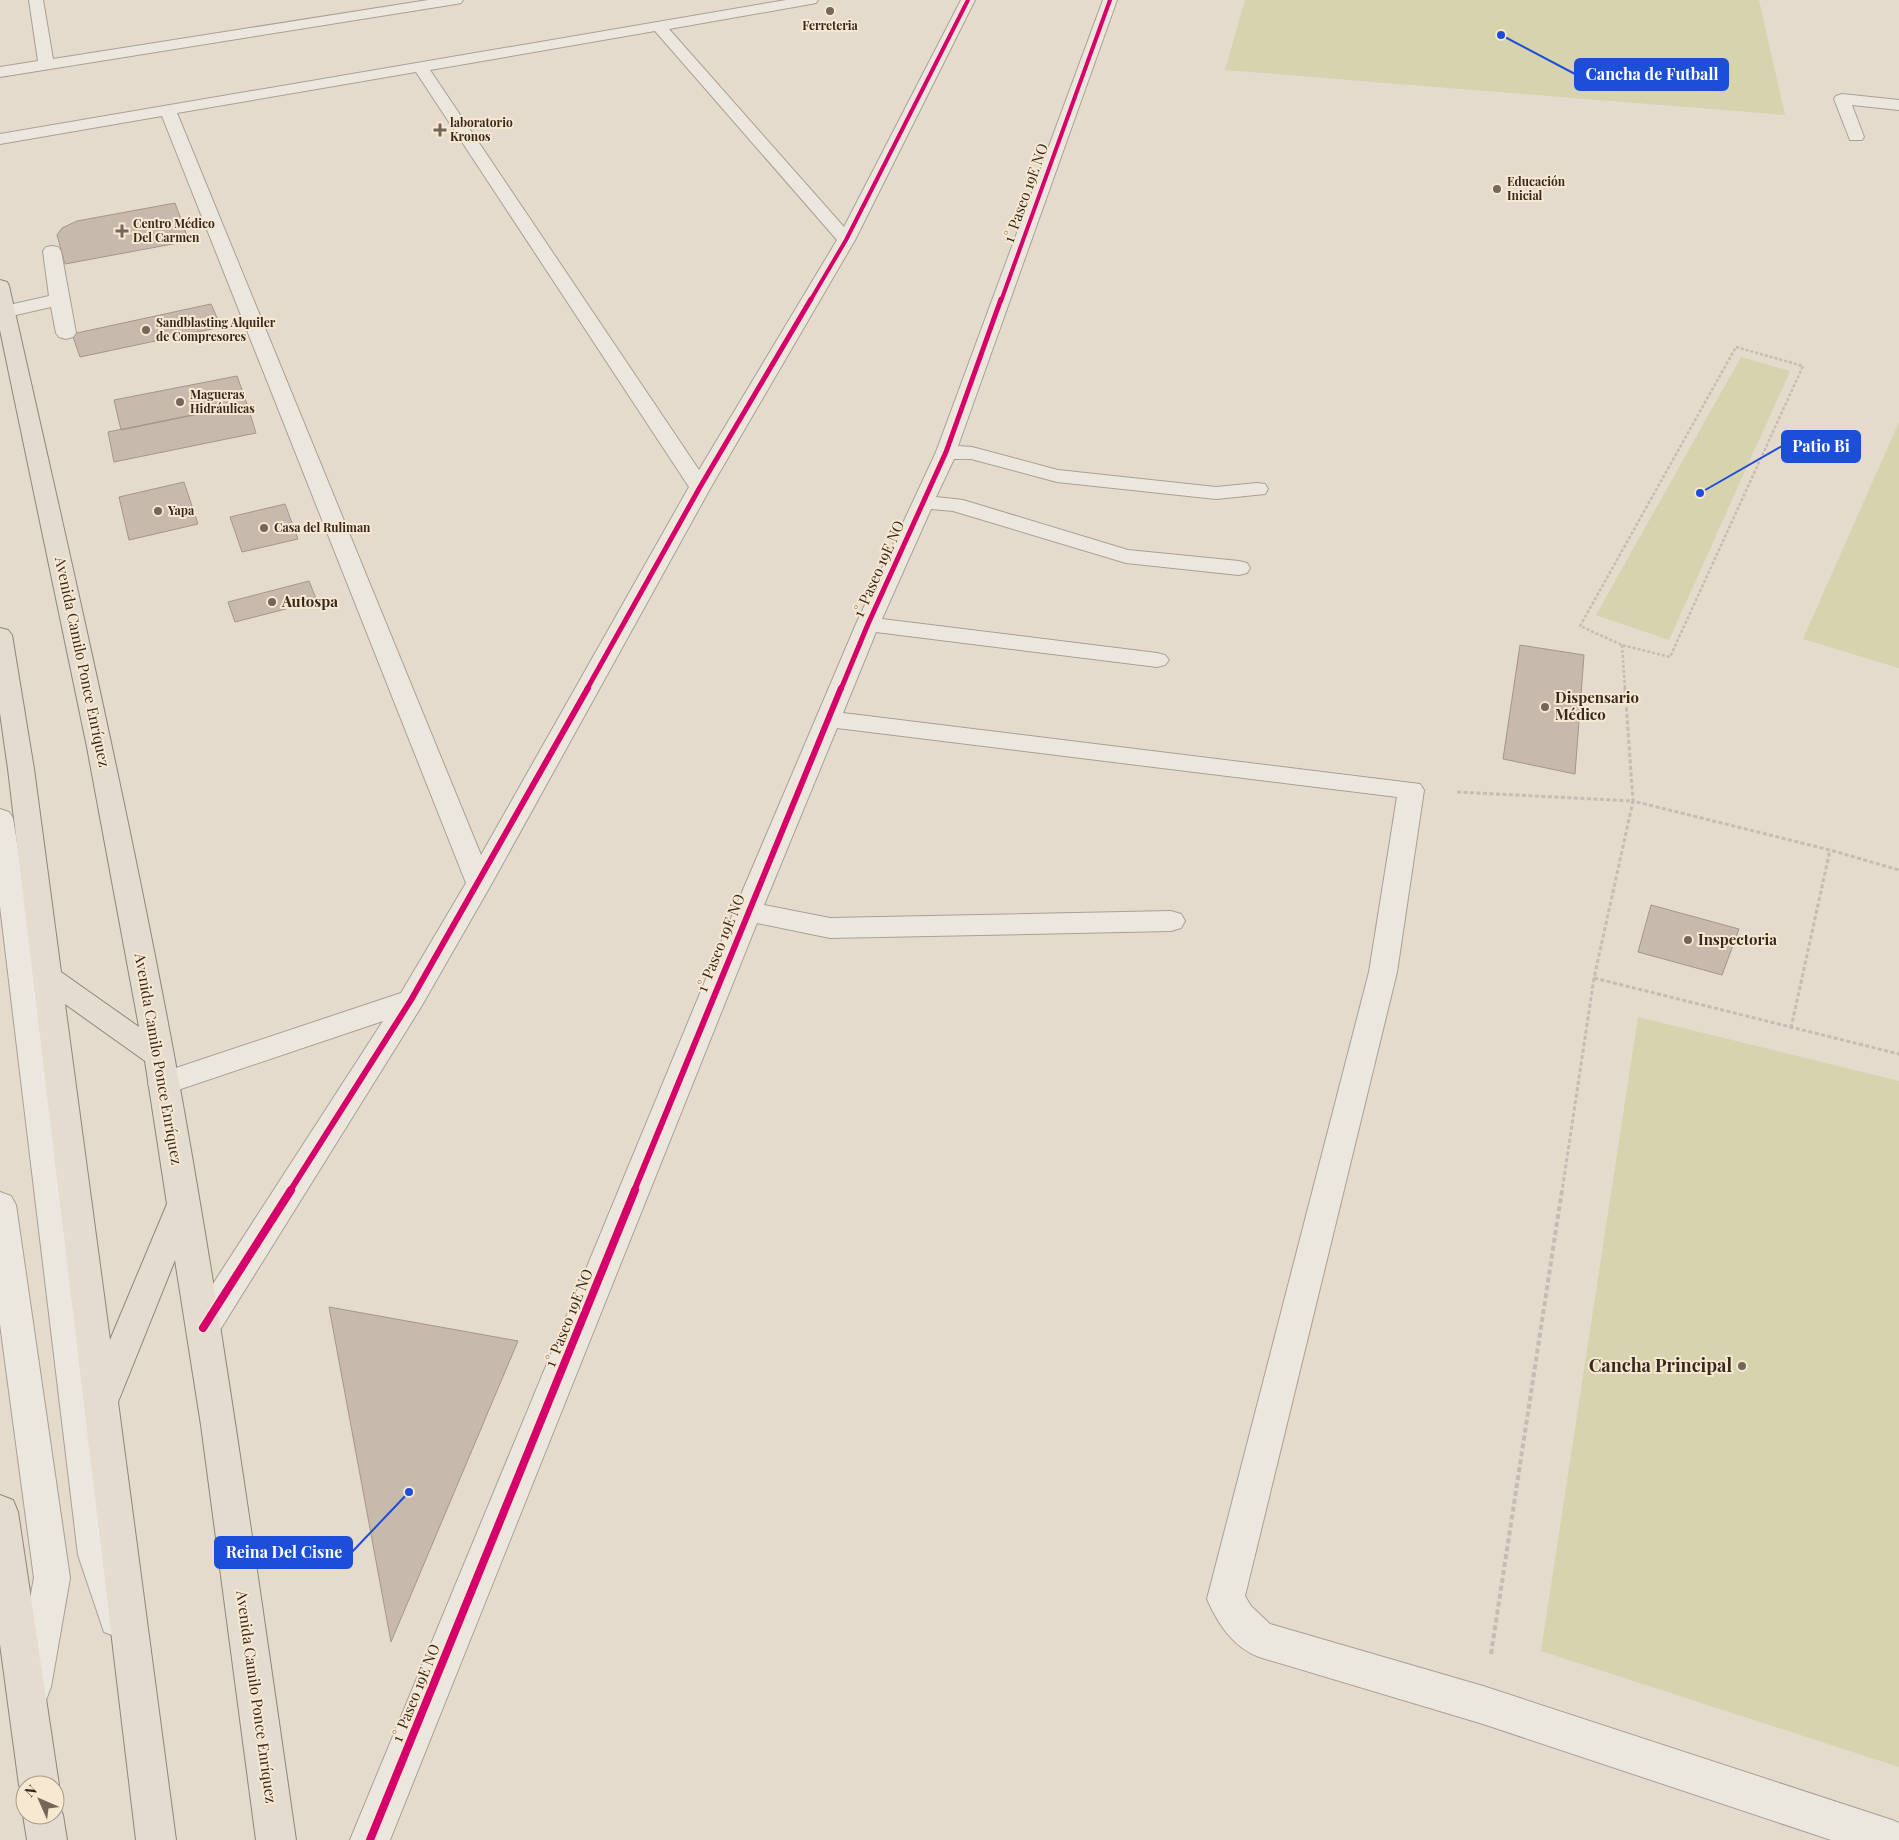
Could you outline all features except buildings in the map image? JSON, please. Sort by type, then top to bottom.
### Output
[{"type":"main road","name":"Avenida Camilo Ponce Enríquez","points":[[0,286],[7,311],[100,747],[161,1070],[203,1328],[276,1840]]},
{"type":"main road","points":[[0,635],[22,769],[156,1840]]},
{"type":"main road","points":[[47,977],[161,1070]]},
{"type":"main road","points":[[100,1402],[182,1205]]},
{"type":"main road","points":[[0,1512],[37,1775]]},
{"type":"main road","points":[[0,1624],[20,1658]]},
{"type":"main road","points":[[45,1825],[47,1840]]},
{"type":"street","points":[[36,0],[46,65]]},
{"type":"street","points":[[0,72],[456,0]]},
{"type":"street","points":[[0,139],[810,0]]},
{"type":"street","points":[[203,1328],[411,1000],[479,883],[700,487],[846,240],[968,0]]},
{"type":"street","name":"1° Paseo 19E NO","points":[[370,1840],[748,911],[868,624],[946,452],[1089,53],[1110,0]]},
{"type":"street","points":[[659,26],[846,240]]},
{"type":"street","points":[[420,67],[700,487]]},
{"type":"street","points":[[1856,137],[1842,99],[1899,105]]},
{"type":"street","points":[[168,110],[479,883]]},
{"type":"street","points":[[52,251],[66,333]]},
{"type":"street","points":[[7,311],[59,300]]},
{"type":"street","points":[[946,452],[972,452],[1057,476],[1216,493],[1257,489]]},
{"type":"street","points":[[923,502],[955,505],[1126,556],[1239,568]]},
{"type":"street","points":[[868,624],[1157,660]]},
{"type":"street","points":[[828,719],[1411,790],[1383,972],[1226,1599],[1238,1620],[1258,1639],[1483,1705],[1892,1840]]},
{"type":"street","points":[[0,818],[20,947],[96,1554],[134,1673]]},
{"type":"street","points":[[748,911],[830,928],[1171,921]]},
{"type":"street","points":[[20,947],[47,977]]},
{"type":"street","points":[[161,1070],[411,1000]]},
{"type":"street","points":[[0,1205],[52,1578],[27,1710]]},
{"type":"path","points":[[1736,347],[1802,366],[1670,657],[1622,645],[1580,626],[1736,347]]},
{"type":"path","points":[[1483,1705],[1594,978],[1633,801],[1622,645]]},
{"type":"path","points":[[1411,790],[1633,801],[1830,850],[1899,870]]},
{"type":"path","points":[[1791,1028],[1830,850]]},
{"type":"path","points":[[1594,978],[1899,1054]]},
{"type":"shaded area","points":[[1245,0],[1759,0],[1785,115],[1225,70]]},
{"type":"shaded area","points":[[1741,357],[1790,371],[1669,640],[1596,615]]},
{"type":"shaded area","points":[[1899,422],[1899,668],[1803,639]]},
{"type":"shaded area","name":"Cancha Principal","points":[[1638,1017],[1899,1081],[1899,1767],[1541,1651]]},
{"type":"cycle path","points":[[203,1328],[411,1000],[479,883],[700,487],[846,240],[968,0]]},
{"type":"cycle path","points":[[370,1840],[748,911],[868,624],[946,452],[1110,0]]},
{"type":"place","name":"Ferreteria","points":[[830,11]]},
{"type":"place","name":"Cancha de Futball","points":[[1501,35]]},
{"type":"place","name":"laboratorio Kronos","points":[[440,130]]},
{"type":"place","name":"Educación Inicial","points":[[1497,189]]},
{"type":"place","name":"Centro Médico Del Carmen","points":[[122,231]]},
{"type":"place","name":"Sandblasting Alquiler de Compresores","points":[[146,330]]},
{"type":"place","name":"Magueras Hidráulicas","points":[[180,402]]},
{"type":"place","name":"Patio Bi","points":[[1700,493]]},
{"type":"place","name":"Yapa","points":[[158,511]]},
{"type":"place","name":"Casa del Ruliman","points":[[264,528]]},
{"type":"place","name":"Autospa","points":[[272,602]]},
{"type":"place","name":"Dispensario Médico","points":[[1545,707]]},
{"type":"place","name":"Inspectoria","points":[[1688,940]]},
{"type":"place","name":"Cancha Principal","points":[[1742,1366]]},
{"type":"place","name":"Reina Del Cisne","points":[[409,1492]]}]
